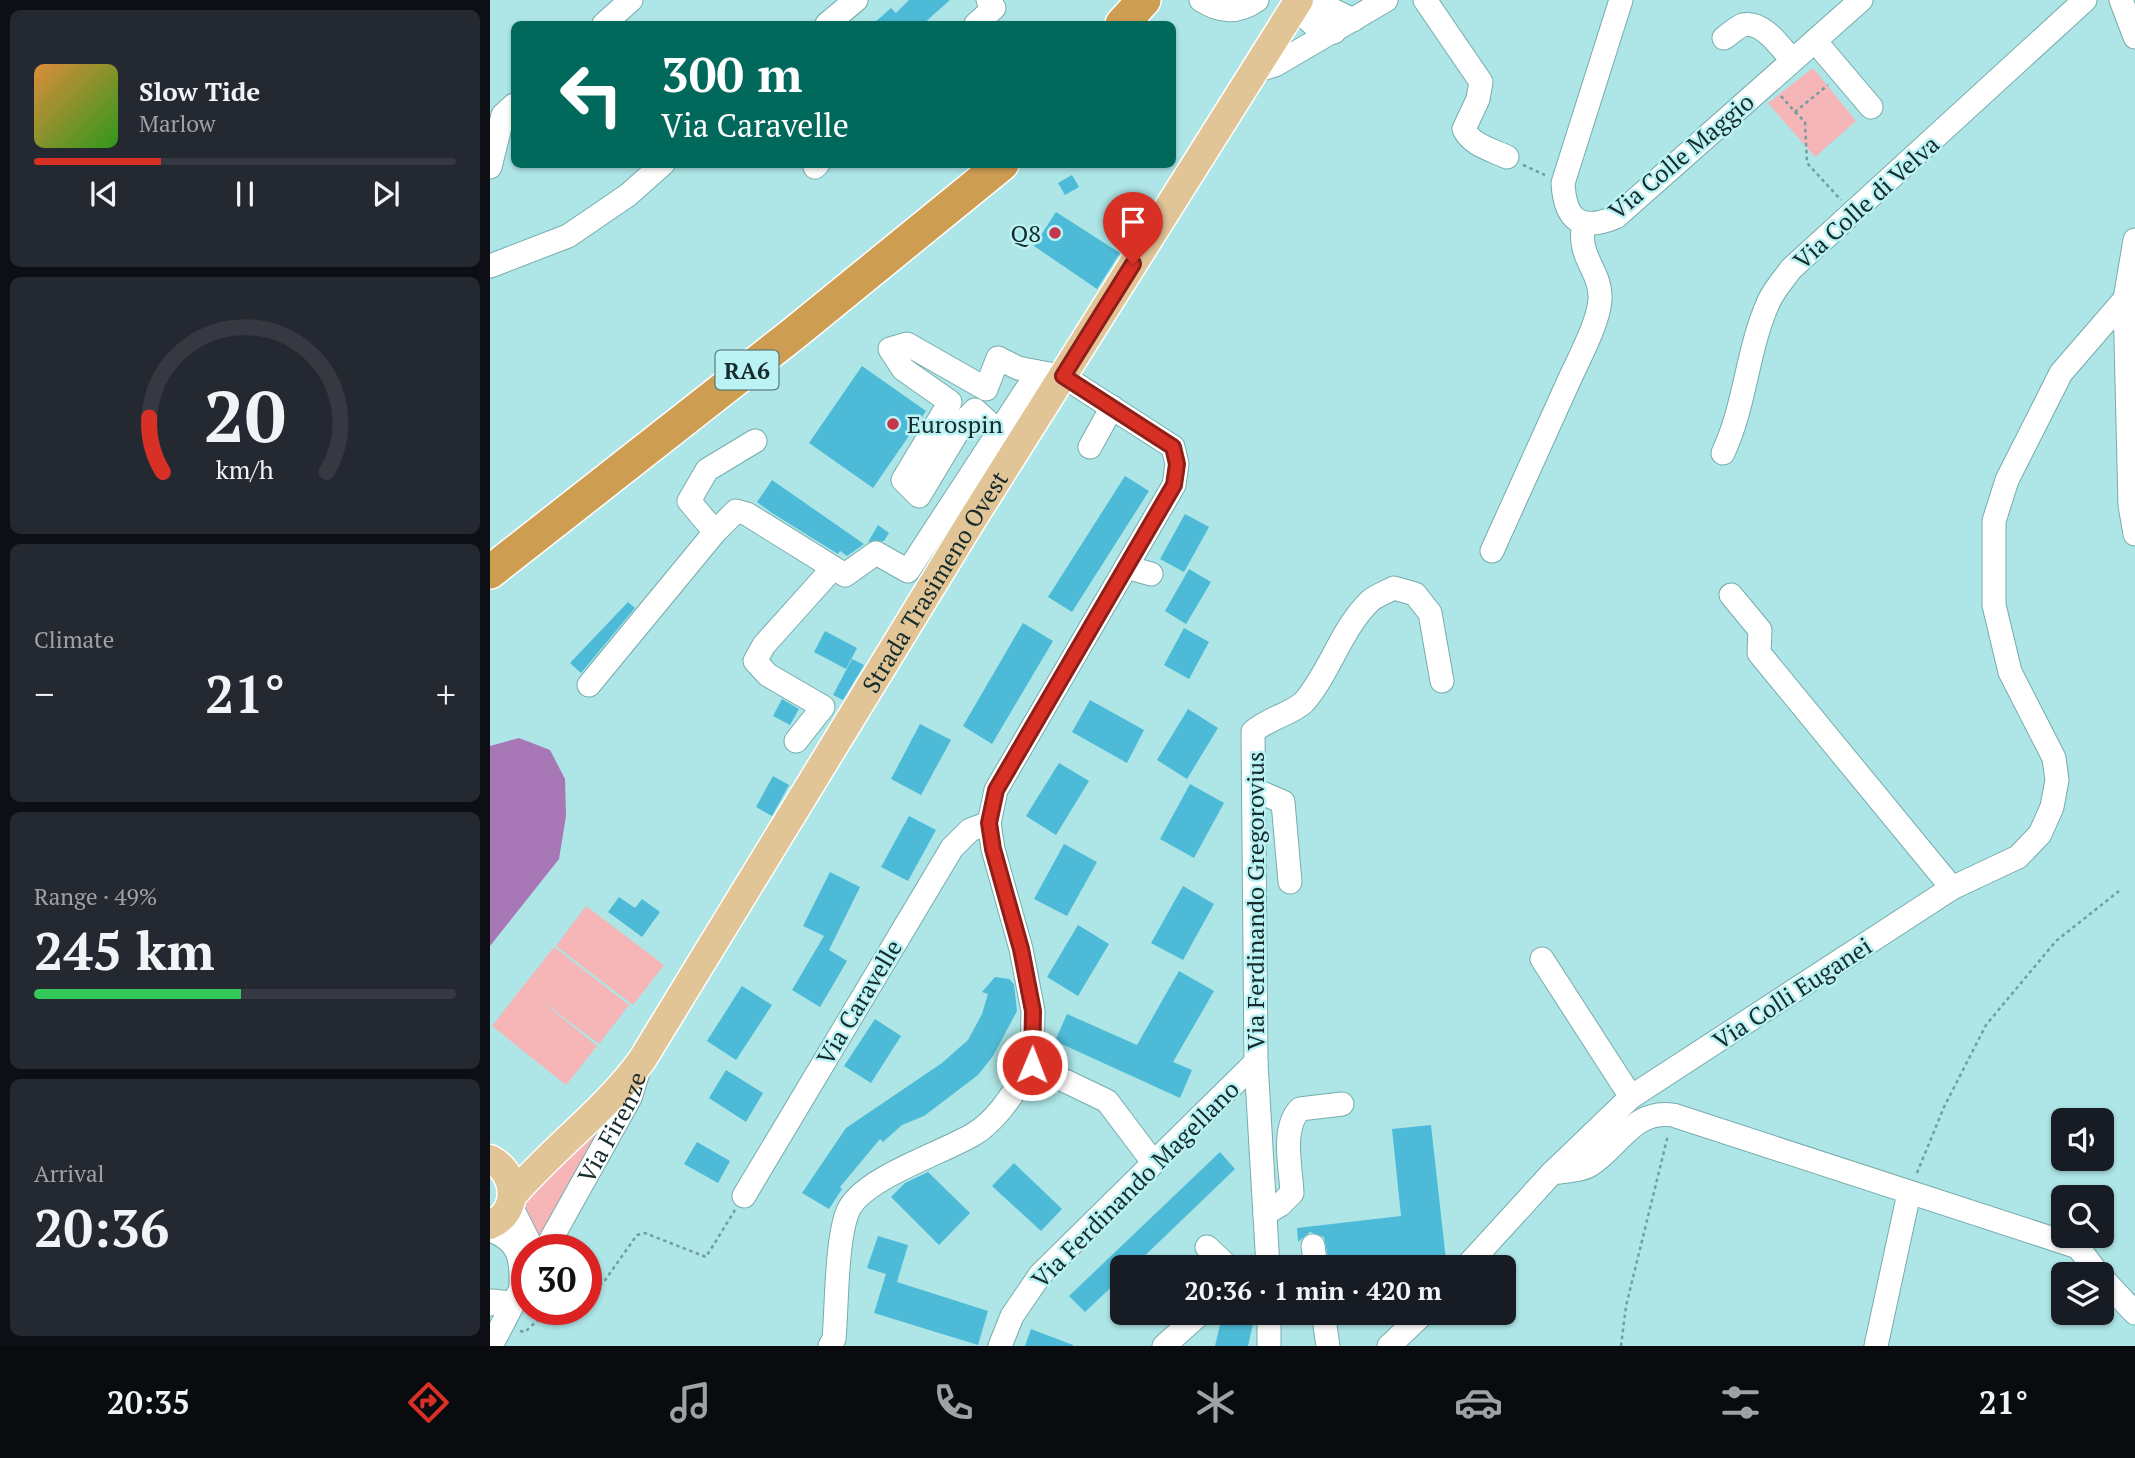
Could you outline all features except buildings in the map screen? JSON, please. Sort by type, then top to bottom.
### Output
[{"type":"highway","points":[[1125,21],[1144,0]]},
{"type":"highway","points":[[1149,21],[1168,0]]},
{"type":"highway","name":"RA6","points":[[490,551],[973,168]]},
{"type":"highway","name":"RA6","points":[[490,572],[803,327],[997,168]]},
{"type":"main road","name":"Strada Trasimeno Ovest","points":[[642,1060],[1050,374],[1302,3]]},
{"type":"main road","name":"Via Firenze","points":[[490,1228],[504,1215],[511,1200],[568,1138],[607,1104],[642,1060]]},
{"type":"main road","name":"Via Firenze","points":[[490,1158],[524,1154],[568,1138]]},
{"type":"main road","points":[[490,1158],[506,1171],[511,1200]]},
{"type":"street","points":[[607,21],[631,0]]},
{"type":"street","points":[[831,21],[856,0]]},
{"type":"street","points":[[1201,0],[1217,10],[1234,10],[1257,0]]},
{"type":"street","points":[[1255,71],[1275,65],[1386,0]]},
{"type":"street","points":[[1425,0],[1481,82],[1478,99],[1464,129],[1467,135],[1472,141],[1507,157]]},
{"type":"street","points":[[1563,183],[1621,0]]},
{"type":"street","name":"Via Colle Maggio","points":[[1563,183],[1564,204],[1569,213],[1584,224],[1600,224],[1616,217],[1861,0]]},
{"type":"street","name":"Via Colle di Velva","points":[[1723,453],[1738,421],[1758,332],[1769,300],[1791,270],[2085,0]]},
{"type":"street","points":[[2122,0],[2135,37]]},
{"type":"street","points":[[1302,3],[1314,25],[1343,26]]},
{"type":"street","points":[[978,21],[991,4]]},
{"type":"street","points":[[1724,38],[1742,25],[1753,25],[1767,33],[1792,60]]},
{"type":"street","points":[[1815,41],[1871,107]]},
{"type":"street","points":[[490,166],[503,115],[511,107]]},
{"type":"street","points":[[490,266],[568,236],[628,195],[658,168]]},
{"type":"street","points":[[1492,551],[1585,343],[1600,300],[1595,276],[1583,253],[1581,237],[1584,224]]},
{"type":"street","points":[[2135,240],[2125,299],[2132,440],[2130,505],[2135,534]]},
{"type":"street","name":"Via Colli Euganei","points":[[1477,1255],[1552,1174],[1631,1097],[1952,888],[2018,857],[2040,834],[2052,807],[2057,780],[2054,758],[2010,672],[1994,605],[1994,521],[2007,480],[2036,417],[2061,373],[2125,299]]},
{"type":"street","points":[[830,1346],[834,1339],[848,1211],[862,1193],[915,1162],[976,1134],[1004,1105],[1032,1065],[1033,1011],[1021,949],[993,849],[989,823],[996,790],[1174,485],[1177,464],[1173,447],[1112,407],[1050,374],[1018,368],[998,358],[986,389],[907,344],[890,348],[903,369],[950,402],[903,480],[919,496],[964,421],[975,410],[999,432]]},
{"type":"street","points":[[589,685],[715,531],[736,511],[747,514],[845,575],[853,572],[876,553],[908,571],[999,432],[1050,374]]},
{"type":"street","points":[[1090,447],[1112,407]]},
{"type":"street","points":[[715,531],[689,501],[708,470],[755,441]]},
{"type":"street","points":[[1126,567],[1151,574]]},
{"type":"street","points":[[796,741],[823,707],[768,675],[755,661],[764,645],[833,568]]},
{"type":"street","name":"Via Ferdinando Gregorovius","points":[[1267,1255],[1256,1062],[1253,732],[1265,721],[1301,705],[1315,688],[1357,618],[1371,600],[1394,588],[1415,594],[1430,613],[1442,681]]},
{"type":"street","points":[[1731,595],[1760,630],[1759,653],[1952,888]]},
{"type":"street","points":[[1255,790],[1283,802],[1290,882]]},
{"type":"street","name":"Via Caravelle","points":[[744,1196],[951,848],[970,830],[989,823]]},
{"type":"street","points":[[1542,959],[1631,1097]]},
{"type":"street","name":"Via Firenze","points":[[554,1234],[630,1098],[642,1060]]},
{"type":"street","name":"Via Ferdinando Magellano","points":[[1000,1346],[1012,1316],[1040,1275],[1256,1062]]},
{"type":"street","points":[[1032,1065],[1107,1101],[1153,1162]]},
{"type":"street","points":[[1265,1214],[1280,1205],[1292,1193],[1289,1126],[1296,1114],[1300,1110],[1342,1104]]},
{"type":"street","points":[[1552,1174],[1589,1166],[1640,1119],[1660,1113],[1673,1115],[2078,1247],[2089,1262]]},
{"type":"street","points":[[1876,1346],[1909,1193]]},
{"type":"street","points":[[511,1200],[526,1234]]},
{"type":"street","points":[[490,1228],[505,1235],[511,1241]]},
{"type":"street","points":[[1207,1247],[1216,1255]]},
{"type":"street","points":[[2114,1291],[2135,1313]]},
{"type":"street","points":[[495,1337],[511,1296]]},
{"type":"street","points":[[1164,1346],[1187,1325]]},
{"type":"street","points":[[1269,1325],[1269,1346]]},
{"type":"street","points":[[1325,1325],[1328,1346]]},
{"type":"street","points":[[1389,1346],[1411,1325]]},
{"type":"path","points":[[1796,112],[1842,74]]},
{"type":"path","points":[[1767,82],[1805,122],[1807,163],[1844,204]]},
{"type":"path","points":[[1507,157],[1563,183]]},
{"type":"path","points":[[1909,1193],[1944,1107],[1986,1025],[2056,941],[2119,891]]},
{"type":"path","points":[[1621,1346],[1626,1306],[1673,1115]]},
{"type":"path","points":[[602,1283],[637,1234],[645,1233],[706,1258],[744,1196]]},
{"type":"path","points":[[495,1337],[525,1332],[532,1325]]},
{"type":"shaded area","points":[[1813,68],[1856,121],[1815,157],[1768,103]]},
{"type":"shaded area","points":[[519,738],[550,750],[565,779],[566,816],[559,859],[490,946],[490,746]]},
{"type":"shaded area","points":[[586,906],[664,965],[633,1005],[556,946]]},
{"type":"shaded area","points":[[554,947],[629,1005],[599,1044],[534,995],[597,1046],[566,1085],[492,1026]]},
{"type":"shaded area","points":[[601,1131],[543,1234],[539,1234],[527,1214],[526,1202],[540,1177],[565,1155]]},
{"type":"place","name":"Q8","points":[[1055,233]]},
{"type":"place","name":"Eurospin","points":[[893,424]]},
{"type":"route","points":[[1032,1065],[1033,1011],[1021,949],[993,849],[989,823],[996,790],[1174,485],[1177,464],[1173,447],[1063,376],[1133,264]]}]
